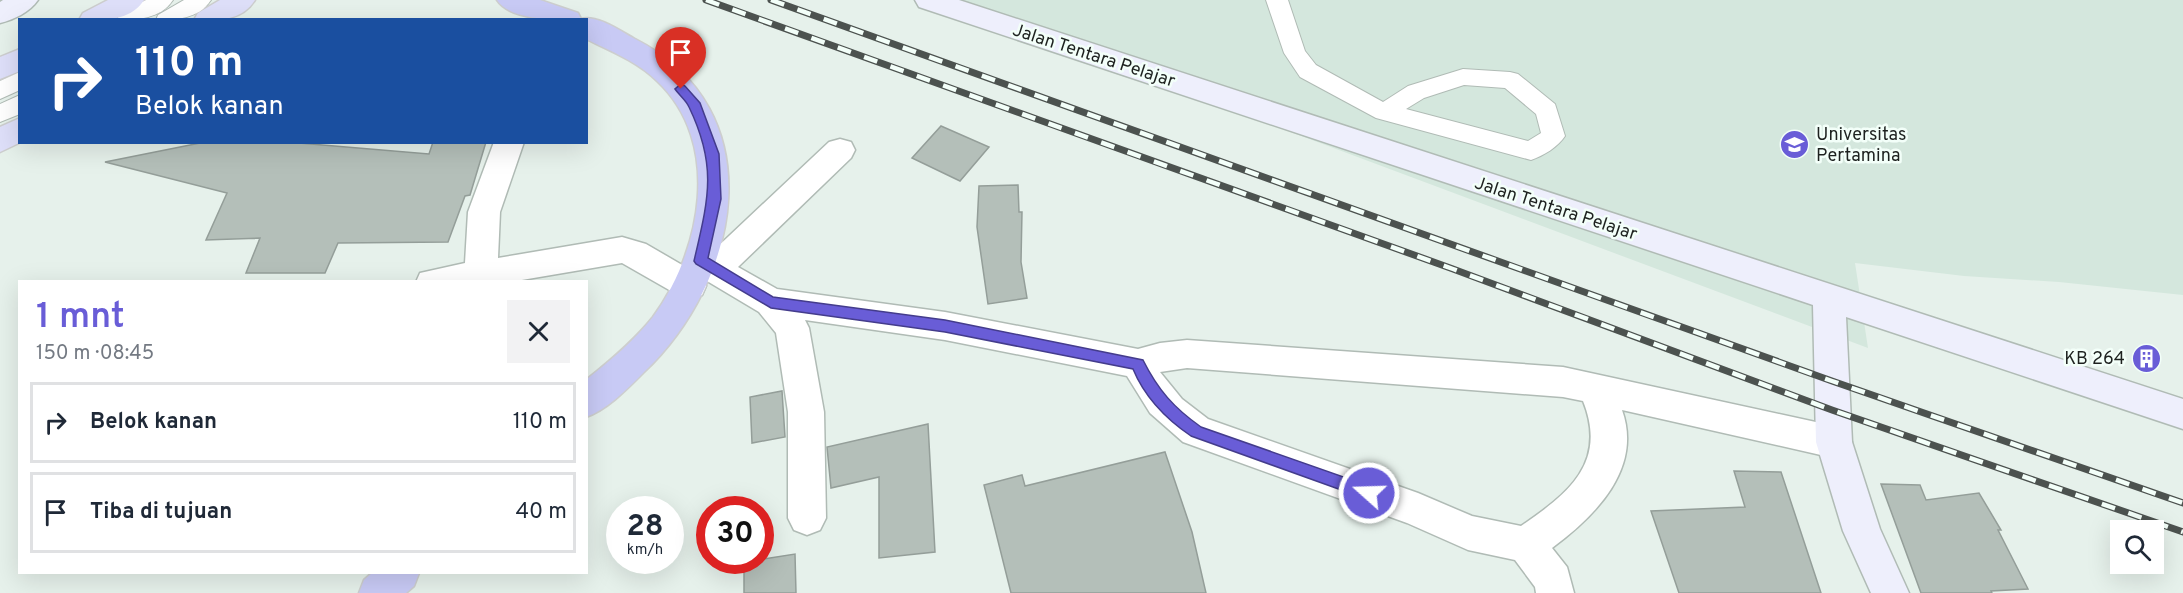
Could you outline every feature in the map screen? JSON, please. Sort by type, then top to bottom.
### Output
[{"type":"highway","points":[[511,0],[562,18]]},
{"type":"highway","points":[[588,28],[631,50],[669,74],[693,103],[713,154],[715,199],[702,272],[664,326],[639,354],[588,400]]},
{"type":"highway","points":[[378,593],[399,574]]},
{"type":"main road","points":[[97,18],[130,0]]},
{"type":"main road","points":[[211,18],[241,0]]},
{"type":"main road","points":[[0,69],[18,60]]},
{"type":"main road","points":[[0,141],[18,130]]},
{"type":"street","points":[[0,14],[24,0]]},
{"type":"street","name":"Jalan Tentara Pelajar","points":[[929,0],[2183,414]]},
{"type":"street","points":[[481,273],[484,212],[508,144]]},
{"type":"street","points":[[702,272],[840,150]]},
{"type":"street","points":[[443,280],[622,250],[702,272],[771,302],[945,326],[1138,364],[1160,357],[1187,354],[1540,381],[1595,388],[1834,442]]},
{"type":"street","points":[[1829,299],[1834,442],[1862,531],[1890,593]]},
{"type":"street","points":[[771,302],[792,328],[806,412],[807,518]]},
{"type":"street","points":[[1138,364],[1146,382],[1162,401],[1176,417],[1196,431],[1418,510],[1459,530],[1526,545],[1553,580],[1555,593]]},
{"type":"street","points":[[1526,545],[1563,519],[1592,489],[1604,465],[1610,441],[1606,416],[1595,388]]},
{"type":"lane","points":[[130,18],[162,0]]},
{"type":"lane","points":[[169,18],[200,0]]},
{"type":"lane","points":[[1277,0],[1295,53],[1308,72],[1384,112],[1531,151],[1553,136],[1547,110],[1510,80],[1463,77],[1416,92],[1384,112]]},
{"type":"lane","points":[[0,91],[18,81]]},
{"type":"lane","points":[[0,114],[18,104]]},
{"type":"shaded area","name":"Universitas Pertamina","points":[[938,0],[2183,0],[2183,295],[2059,282],[1964,276],[1855,263],[1868,348]]},
{"type":"building","points":[[941,126],[989,147],[960,181],[912,158]]},
{"type":"building","points":[[195,144],[311,144],[429,154],[432,144],[485,144],[470,195],[465,196],[448,242],[338,243],[325,273],[246,273],[260,238],[206,240],[227,193],[105,162]]},
{"type":"building","points":[[1018,185],[1019,212],[1022,212],[1021,262],[1027,298],[988,304],[977,227],[979,186]]},
{"type":"building","points":[[782,391],[785,437],[752,443],[750,397]]},
{"type":"building","points":[[928,424],[935,552],[879,558],[879,477],[831,488],[827,447]]},
{"type":"building","points":[[1165,452],[1192,532],[1206,593],[1011,593],[984,485],[1022,475],[1025,486]]},
{"type":"building","points":[[1734,471],[1781,472],[1821,593],[1679,593],[1651,511],[1745,507]]},
{"type":"building","points":[[1881,484],[1920,485],[1926,500],[1979,493],[2001,530],[1998,530],[2028,589],[1991,591],[1992,593],[1921,593]]},
{"type":"building","points":[[795,554],[796,593],[744,593],[744,574],[774,574],[774,557]]},
{"type":"railway","points":[[706,0],[1453,269],[1832,410],[2183,532]]},
{"type":"railway","points":[[771,0],[1832,381],[2183,503]]},
{"type":"place","name":"Universitas Pertamina","points":[[1795,144]]},
{"type":"place","name":"KB 264","points":[[2146,358]]},
{"type":"route","points":[[681,89],[693,103],[713,154],[715,199],[700,261],[716,268],[771,302],[945,326],[1138,364],[1146,382],[1162,401],[1176,417],[1196,431],[1369,493]]}]
